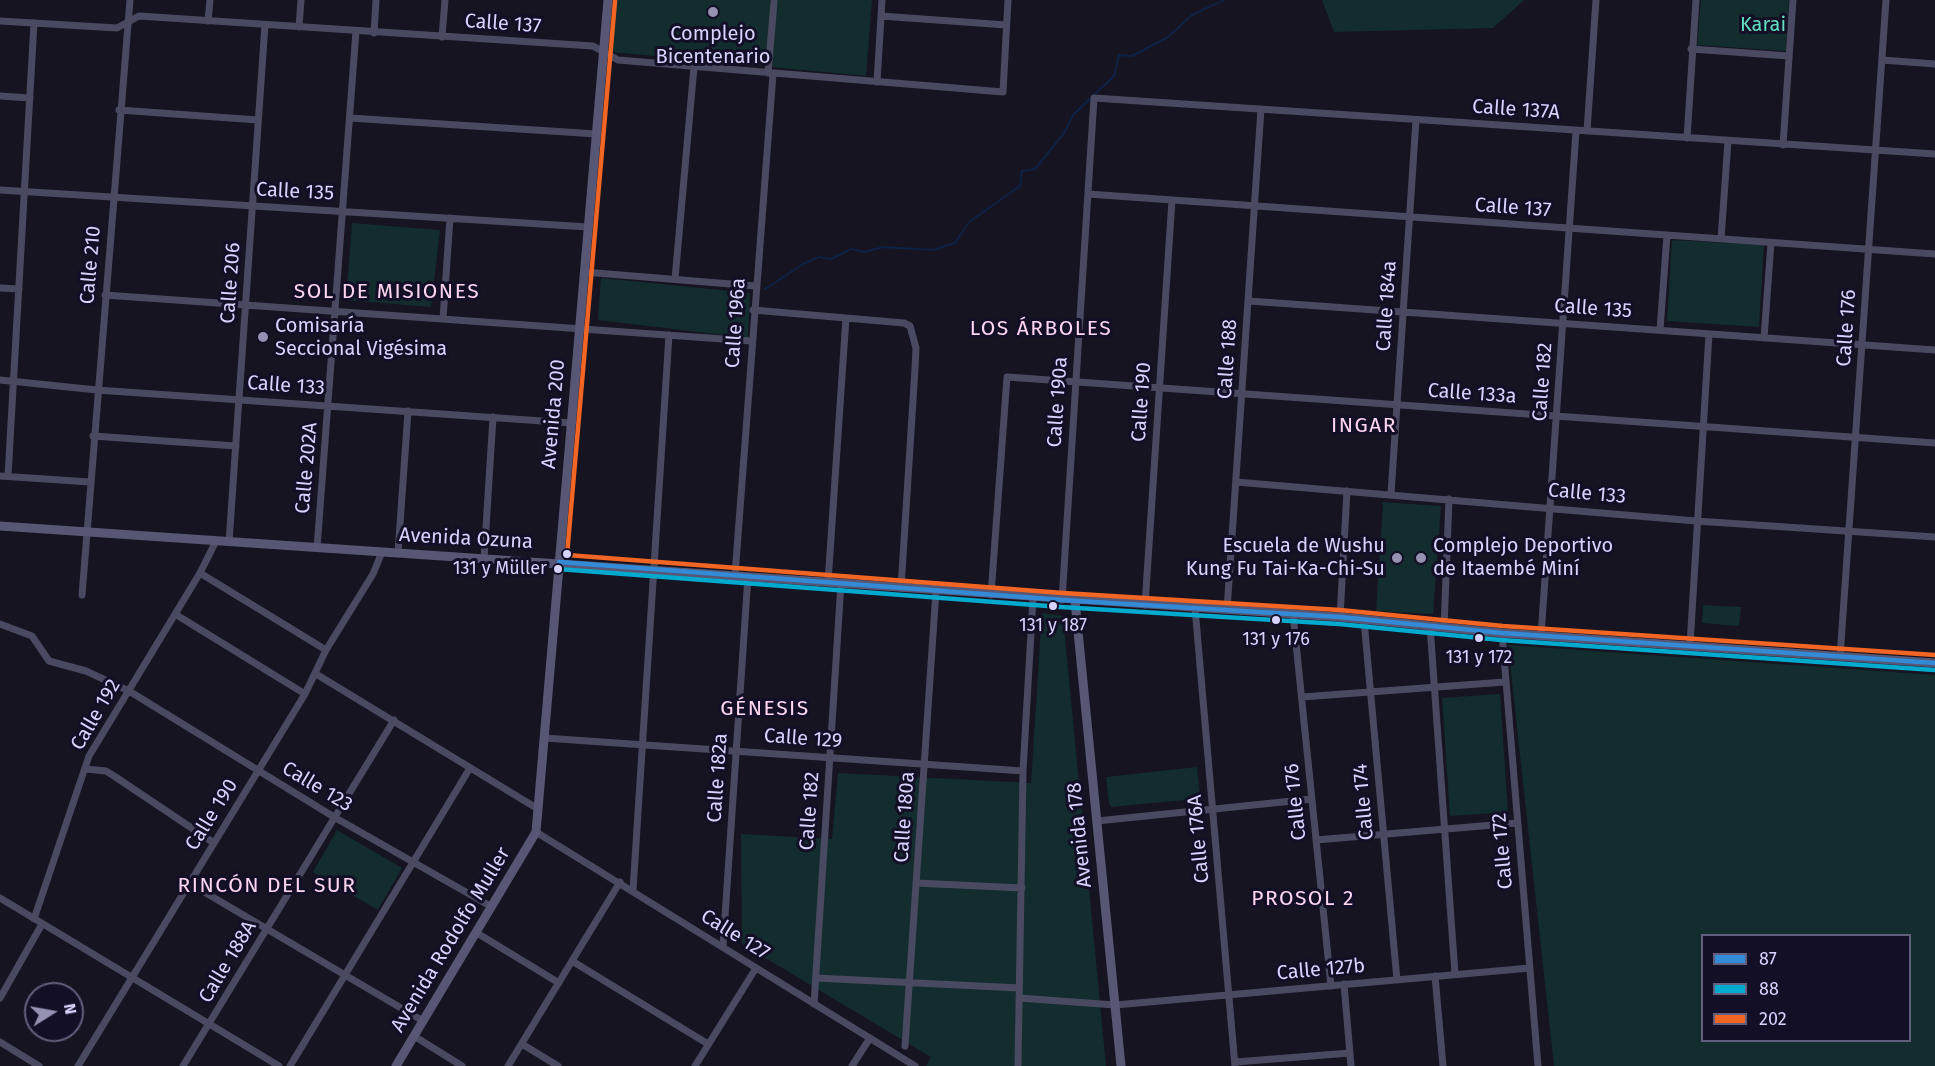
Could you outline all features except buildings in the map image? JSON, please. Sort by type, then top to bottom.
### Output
[{"type":"main road","name":"Avenida 200","points":[[536,832],[608,0]]},
{"type":"main road","name":"Avenida Ozuna","points":[[0,526],[483,559],[559,562],[1075,601],[1340,617],[1502,633],[1935,663]]},
{"type":"main road","name":"Avenida 178","points":[[1075,601],[1121,1066]]},
{"type":"main road","name":"Avenida Rodolfo Muller","points":[[396,1066],[536,832]]},
{"type":"street","name":"Calle 210","points":[[82,595],[119,110],[130,0]]},
{"type":"street","points":[[208,21],[210,0]]},
{"type":"street","points":[[299,27],[301,0]]},
{"type":"street","points":[[374,33],[376,0]]},
{"type":"street","points":[[442,37],[445,0]]},
{"type":"street","points":[[877,82],[882,0]]},
{"type":"street","points":[[881,16],[1006,25],[1008,0]]},
{"type":"street","points":[[1587,131],[1596,0]]},
{"type":"street","points":[[1687,138],[1691,49],[1696,0]]},
{"type":"street","points":[[1783,144],[1793,0]]},
{"type":"street","name":"Calle 176","points":[[1840,657],[1886,0]]},
{"type":"street","name":"Calle 196a","points":[[735,575],[771,74],[774,2]]},
{"type":"street","name":"Calle 137","points":[[0,21],[117,28],[139,16],[593,46],[618,60],[1003,92],[1006,25]]},
{"type":"street","points":[[34,22],[13,381],[4,476],[90,482]]},
{"type":"street","name":"Calle 206","points":[[229,542],[265,25]]},
{"type":"street","name":"Calle 202A","points":[[317,548],[357,32]]},
{"type":"street","points":[[1691,49],[1789,56]]},
{"type":"street","points":[[1882,60],[1935,64]]},
{"type":"street","points":[[675,279],[694,67]]},
{"type":"street","points":[[0,96],[30,98]]},
{"type":"street","name":"Calle 137A","points":[[1094,98],[1935,154]]},
{"type":"street","name":"Calle 190a","points":[[1062,600],[1094,98]]},
{"type":"street","name":"Calle 188","points":[[1227,610],[1261,109]]},
{"type":"street","points":[[119,110],[258,120]]},
{"type":"street","points":[[350,118],[596,134]]},
{"type":"street","name":"Calle 184a","points":[[1391,494],[1416,120]]},
{"type":"street","name":"Calle 182","points":[[1541,636],[1576,130]]},
{"type":"street","points":[[1721,239],[1728,141]]},
{"type":"street","name":"Calle 135","points":[[0,190],[113,195],[252,207],[588,226]]},
{"type":"street","name":"Calle 137","points":[[1088,194],[1935,254]]},
{"type":"street","name":"Calle 190","points":[[1145,605],[1172,200]]},
{"type":"street","points":[[443,319],[450,218]]},
{"type":"street","points":[[1660,330],[1667,235]]},
{"type":"street","points":[[1764,338],[1771,243]]},
{"type":"street","points":[[584,272],[755,286]]},
{"type":"street","points":[[0,288],[19,289]]},
{"type":"street","points":[[105,295],[751,341]]},
{"type":"street","name":"Calle 135","points":[[1249,301],[1935,350]]},
{"type":"street","points":[[753,310],[904,322],[913,334],[915,369],[901,588]]},
{"type":"street","points":[[828,582],[846,318]]},
{"type":"street","points":[[1690,645],[1709,334]]},
{"type":"street","points":[[633,890],[669,335]]},
{"type":"street","name":"Calle 133a","points":[[991,595],[1007,376],[1075,383],[1935,443]]},
{"type":"street","name":"Calle 133","points":[[0,380],[97,390],[571,423]]},
{"type":"street","points":[[398,553],[408,411]]},
{"type":"street","points":[[483,559],[493,417]]},
{"type":"street","points":[[93,436],[236,446]]},
{"type":"street","name":"Calle 133","points":[[1236,482],[1935,537]]},
{"type":"street","points":[[1340,617],[1347,491]]},
{"type":"street","points":[[1444,628],[1449,499]]},
{"type":"street","name":"Calle 192","points":[[34,919],[89,756],[200,573],[216,541]]},
{"type":"street","name":"Calle 190","points":[[78,1066],[305,694],[326,650],[373,574],[382,552]]},
{"type":"street","points":[[200,573],[326,650]]},
{"type":"street","name":"Calle 182a","points":[[723,946],[748,576]]},
{"type":"street","name":"Calle 182","points":[[814,1004],[841,583]]},
{"type":"street","name":"Calle 180a","points":[[905,1046],[936,591]]},
{"type":"street","points":[[1017,1066],[1023,771],[1034,598]]},
{"type":"street","name":"Calle 176A","points":[[1195,608],[1235,1064]]},
{"type":"street","points":[[175,614],[305,694]]},
{"type":"street","name":"Calle 176","points":[[1293,614],[1331,986]]},
{"type":"street","name":"Calle 174","points":[[1364,621],[1397,980]]},
{"type":"street","name":"Calle 123","points":[[0,624],[32,636],[49,661],[86,671],[129,691],[334,817],[492,908]]},
{"type":"street","points":[[1430,626],[1455,974]]},
{"type":"street","name":"Calle 172","points":[[1502,633],[1538,1066]]},
{"type":"street","points":[[316,674],[538,809]]},
{"type":"street","points":[[1302,697],[1505,682]]},
{"type":"street","name":"Calle 188A","points":[[183,1066],[394,720]]},
{"type":"street","name":"Calle 129","points":[[544,738],[1023,771]]},
{"type":"street","points":[[290,1066],[470,768]]},
{"type":"street","points":[[86,769],[105,771],[114,776],[214,843]]},
{"type":"street","points":[[1097,821],[1312,800]]},
{"type":"street","points":[[1316,840],[1517,823]]},
{"type":"street","name":"Calle 127","points":[[536,832],[915,1066]]},
{"type":"street","points":[[508,1066],[620,882]]},
{"type":"street","points":[[189,883],[423,1021]]},
{"type":"street","points":[[916,884],[1022,888]]},
{"type":"street","points":[[0,898],[279,1066]]},
{"type":"street","points":[[0,998],[42,924]]},
{"type":"street","points":[[477,933],[559,983]]},
{"type":"street","points":[[572,961],[708,1044]]},
{"type":"street","points":[[695,1066],[756,968]]},
{"type":"street","name":"Calle 127b","points":[[1019,998],[1115,1005],[1530,968]]},
{"type":"street","points":[[1435,976],[1443,1066]]},
{"type":"street","points":[[816,978],[1020,988]]},
{"type":"street","points":[[1344,984],[1351,1066]]},
{"type":"street","points":[[414,1036],[462,1066]]},
{"type":"street","points":[[852,1066],[870,1038]]},
{"type":"street","points":[[0,1042],[39,1066]]},
{"type":"street","points":[[522,1044],[558,1066]]},
{"type":"street","points":[[1235,1064],[1350,1053]]},
{"type":"green space","points":[[615,0],[872,0],[866,76],[612,52]]},
{"type":"green space","points":[[1322,0],[1524,0],[1493,28],[1334,32]]},
{"type":"green space","name":"Karai","points":[[1701,0],[1789,0],[1786,51],[1697,45]]},
{"type":"green space","points":[[352,223],[440,230],[431,307],[346,300]]},
{"type":"green space","points":[[1672,240],[1764,245],[1759,327],[1667,321]]},
{"type":"green space","points":[[601,278],[750,293],[748,338],[598,320]]},
{"type":"green space","points":[[1383,502],[1441,506],[1433,614],[1376,611]]},
{"type":"green space","points":[[1703,605],[1741,607],[1739,626],[1702,623]]},
{"type":"green space","points":[[1042,613],[1063,616],[1106,1066],[926,1066],[931,1057],[742,944],[741,834],[832,839],[838,773],[1031,783]]},
{"type":"green space","points":[[1508,645],[1935,675],[1935,1066],[1554,1066]]},
{"type":"green space","points":[[1500,694],[1508,812],[1450,816],[1442,698]]},
{"type":"green space","points":[[1197,767],[1200,795],[1195,799],[1111,807],[1109,803],[1106,777]]},
{"type":"green space","points":[[337,830],[402,868],[378,910],[313,872]]},
{"type":"waterway","points":[[765,289],[803,264],[819,257],[831,259],[851,249],[865,252],[883,247],[933,250],[955,243],[969,222],[1020,186],[1022,171],[1035,169],[1064,133],[1073,115],[1114,76],[1119,55],[1132,56],[1168,37],[1192,15],[1224,0]]},
{"type":"transit line","name":"202","points":[[615,1],[567,555],[1063,593],[1340,610],[1503,626],[1935,655]]},
{"type":"transit line","name":"87","points":[[559,562],[1062,600],[1340,617],[1502,633],[1935,663]]},
{"type":"transit line","name":"88","points":[[558,569],[1061,607],[1339,624],[1501,640],[1934,670]]},
{"type":"place","name":"Complejo Bicentenario","points":[[713,12]]},
{"type":"place","name":"Comisaría Seccional Vigésima","points":[[263,337]]},
{"type":"place","name":"Escuela de Wushu Kung Fu Tai-Ka-Chi-Su","points":[[1397,558]]},
{"type":"place","name":"Complejo Deportivo de Itaembé Miní","points":[[1421,558]]},
{"type":"place","name":"131 y Müller","points":[[558,569]]},
{"type":"place","name":"131 y 187","points":[[1053,606]]},
{"type":"place","name":"131 y 176","points":[[1276,620]]},
{"type":"place","name":"131 y 172","points":[[1479,638]]},
{"type":"district","name":"SOL DE MISIONES","points":[[387,292]]},
{"type":"district","name":"LOS ÁRBOLES","points":[[1041,329]]},
{"type":"district","name":"INGAR","points":[[1364,426]]},
{"type":"district","name":"GÉNESIS","points":[[765,709]]},
{"type":"district","name":"RINCÓN DEL SUR","points":[[267,886]]},
{"type":"district","name":"PROSOL 2","points":[[1303,899]]}]
